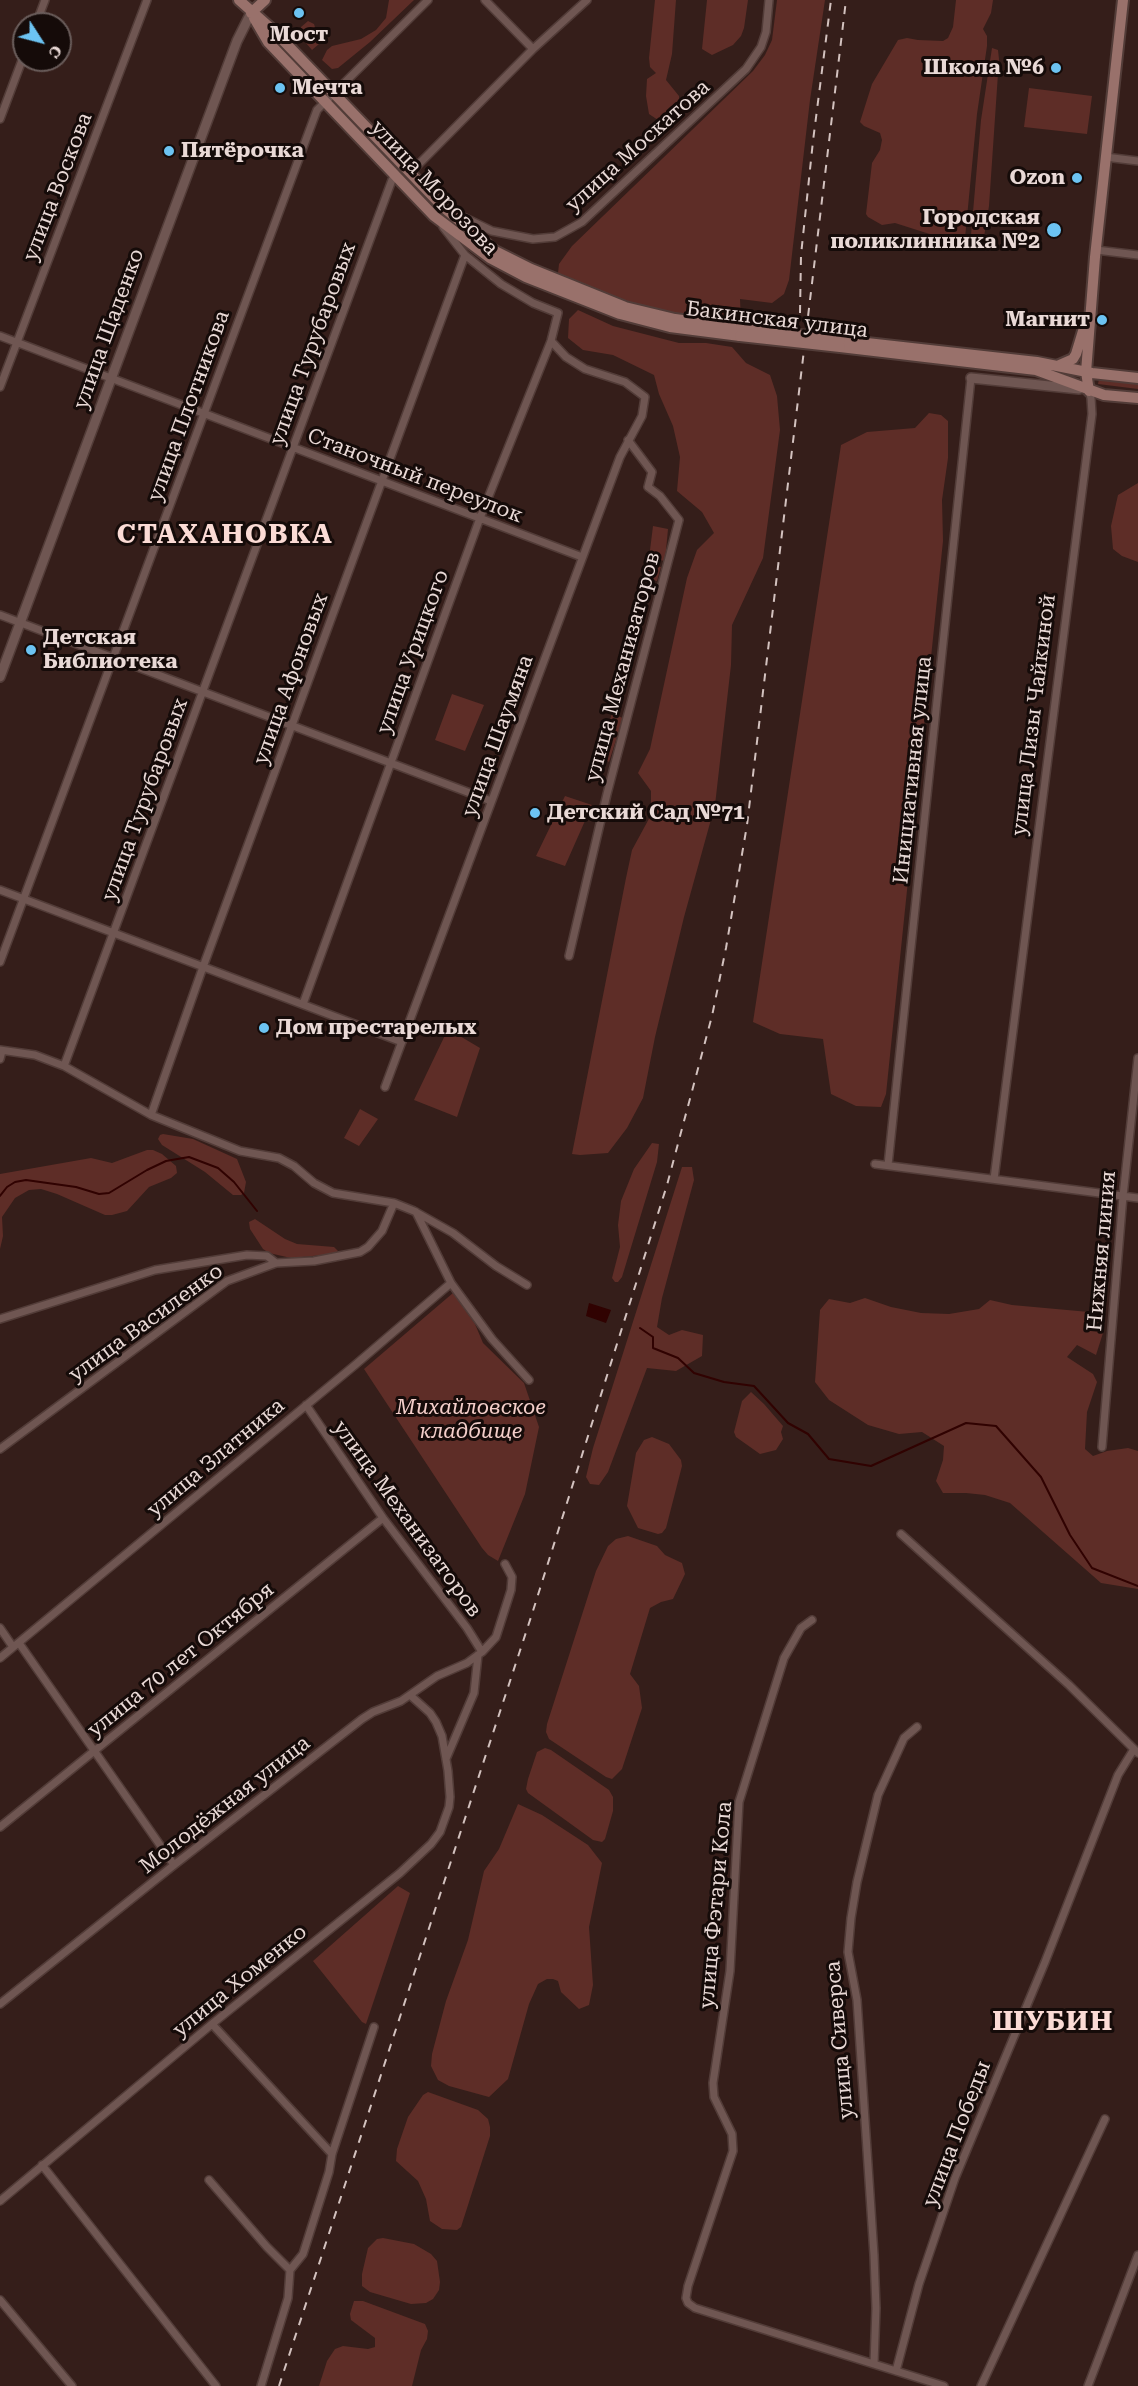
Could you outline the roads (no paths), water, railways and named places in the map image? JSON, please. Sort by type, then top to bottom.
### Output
[{"type":"main road","name":"улица Морозова","points":[[239,0],[275,32],[443,207]]},
{"type":"main road","name":"улица Щаденко","points":[[251,13],[265,0]]},
{"type":"main road","name":"улица Лизы Чайкиной","points":[[1089,391],[1086,372],[1096,253],[1123,0]]},
{"type":"main road","name":"улица Морозова","points":[[251,13],[268,42],[434,216]]},
{"type":"main road","name":"Бакинская улица","points":[[443,207],[495,251],[517,263],[600,298],[647,314],[740,332]]},
{"type":"main road","name":"Бакинская улица","points":[[434,216],[483,253],[512,270],[605,310],[670,327],[740,332],[1048,372],[1086,372],[1138,378]]},
{"type":"main road","name":"улица Лизы Чайкиной","points":[[1048,372],[1073,359],[1079,349],[1096,253]]},
{"type":"main road","name":"Бакинская улица","points":[[1048,372],[1089,391],[1104,395],[1138,398]]},
{"type":"street","name":"улица Воскова","points":[[0,387],[147,0]]},
{"type":"street","name":"улица Плотникова","points":[[0,962],[317,110],[428,0]]},
{"type":"street","points":[[485,0],[533,49]]},
{"type":"street","points":[[410,172],[533,49],[587,0]]},
{"type":"street","name":"улица Москатова","points":[[443,207],[492,231],[533,240],[555,237],[582,222],[746,69],[761,47],[766,32],[769,0]]},
{"type":"street","name":"улица Щаденко","points":[[0,677],[237,41],[251,13]]},
{"type":"street","points":[[0,119],[18,72]]},
{"type":"street","points":[[1105,157],[1138,161]]},
{"type":"street","name":"улица Турубаровых","points":[[64,1066],[387,191],[396,175]]},
{"type":"street","name":"улица Морозова","points":[[434,216],[465,255],[501,284],[533,303],[558,313]]},
{"type":"street","points":[[1096,253],[1138,255]]},
{"type":"street","name":"улица Афоновых","points":[[151,1115],[203,967],[465,255]]},
{"type":"street","name":"улица Урицкого","points":[[303,1004],[480,518],[551,341],[558,313]]},
{"type":"street","name":"Станочный переулок","points":[[0,336],[582,557]]},
{"type":"street","name":"улица Шаумяна","points":[[385,1087],[620,457],[642,416],[645,397],[626,382],[585,369],[566,357],[551,341]]},
{"type":"street","points":[[971,378],[1048,372]]},
{"type":"street","name":"Инициативная улица","points":[[888,1166],[971,378]]},
{"type":"street","name":"улица Лизы Чайкиной","points":[[994,1179],[1092,414],[1089,391]]},
{"type":"street","name":"улица Механизаторов","points":[[569,956],[606,794],[679,520],[660,496],[648,488],[652,472],[628,440]]},
{"type":"street","points":[[0,615],[492,801]]},
{"type":"street","points":[[0,890],[402,1042]]},
{"type":"street","points":[[0,1059],[1,1050],[35,1056],[64,1066],[151,1115],[240,1151],[279,1158],[294,1166],[314,1183],[333,1193],[394,1203],[416,1212],[453,1233],[527,1285]]},
{"type":"street","name":"Нижняя линия","points":[[1102,1447],[1123,1196],[1138,1059]]},
{"type":"street","points":[[874,1164],[1138,1198]]},
{"type":"street","name":"улица Василенко","points":[[0,1449],[114,1367],[219,1286],[238,1276],[276,1263],[314,1261],[360,1252],[382,1231],[394,1203]]},
{"type":"street","points":[[416,1212],[451,1283],[492,1340],[529,1380]]},
{"type":"street","points":[[0,1319],[155,1270],[247,1255],[267,1256],[276,1263]]},
{"type":"street","name":"улица Златника","points":[[0,1658],[306,1406],[451,1283]]},
{"type":"street","name":"улица Механизаторов","points":[[306,1406],[383,1518],[467,1628],[480,1653]]},
{"type":"street","name":"улица 70 лет Октября","points":[[0,1827],[383,1518]]},
{"type":"street","points":[[901,1534],[1069,1685],[1136,1751]]},
{"type":"street","points":[[446,1759],[460,1731],[474,1693],[480,1653],[496,1637],[511,1590],[512,1577],[505,1564]]},
{"type":"street","name":"улица Фэтари Кола","points":[[812,1620],[801,1628],[784,1658],[739,1802],[730,1971],[713,2083],[714,2097],[732,2134],[733,2151],[686,2298],[688,2303],[695,2308],[874,2364]]},
{"type":"street","points":[[0,1628],[16,1645],[174,1865]]},
{"type":"street","name":"Молодёжная улица","points":[[0,2004],[362,1719],[401,1701],[437,1676],[467,1663],[480,1653]]},
{"type":"street","name":"улица Хоменко","points":[[0,2200],[426,1851],[440,1832],[449,1807],[450,1789],[442,1736],[430,1713],[410,1695]]},
{"type":"street","name":"улица Сиверса","points":[[874,2364],[876,2308],[874,2255],[856,2000],[848,1952],[857,1882],[878,1795],[904,1738],[917,1727]]},
{"type":"street","name":"улица Победы","points":[[896,2372],[920,2284],[955,2178],[1045,1962],[1118,1775],[1136,1751]]},
{"type":"street","points":[[212,2024],[332,2154]]},
{"type":"street","points":[[261,2386],[288,2298],[290,2270],[303,2254],[329,2172],[332,2154],[374,2027]]},
{"type":"street","points":[[981,2386],[1105,2119]]},
{"type":"street","points":[[42,2165],[216,2386]]},
{"type":"street","points":[[209,2180],[290,2270]]},
{"type":"street","points":[[1088,2386],[1138,2255]]},
{"type":"street","points":[[0,2300],[72,2386]]},
{"type":"street","points":[[874,2364],[944,2386]]},
{"type":"waterway","points":[[0,1196],[7,1187],[15,1182],[26,1180],[76,1187],[99,1194],[109,1193],[166,1161],[189,1157],[218,1168],[234,1182],[257,1211]]},
{"type":"waterway","points":[[640,1328],[653,1337],[653,1348],[678,1358],[694,1373],[724,1382],[754,1386],[788,1423],[808,1434],[829,1459],[871,1466],[966,1423],[996,1426],[1041,1477],[1070,1535],[1092,1568],[1138,1586]]},
{"type":"railway","points":[[800,313],[801,255],[831,0]]},
{"type":"railway","points":[[279,2386],[532,1614],[667,1185],[712,1016],[747,825],[846,0]]},
{"type":"place","name":"Мост","points":[[299,13]]},
{"type":"place","name":"Школа №6","points":[[1056,68]]},
{"type":"place","name":"Мечта","points":[[280,88]]},
{"type":"place","name":"Пятёрочка","points":[[169,151]]},
{"type":"place","name":"Ozon","points":[[1077,178]]},
{"type":"place","name":"Городская поликлинника №2","points":[[1054,230]]},
{"type":"place","name":"Магнит","points":[[1102,320]]},
{"type":"place","name":"Детская Библиотека","points":[[31,650]]},
{"type":"place","name":"Детский Сад №71","points":[[535,813]]},
{"type":"place","name":"Дом престарелых","points":[[264,1028]]},
{"type":"district","name":"СТАХАНОВКА","points":[[225,535]]},
{"type":"district","name":"ШУБИН","points":[[1053,2022]]},
{"type":"park label","name":"Михайловское кладбище","points":[[471,1420]]}]
